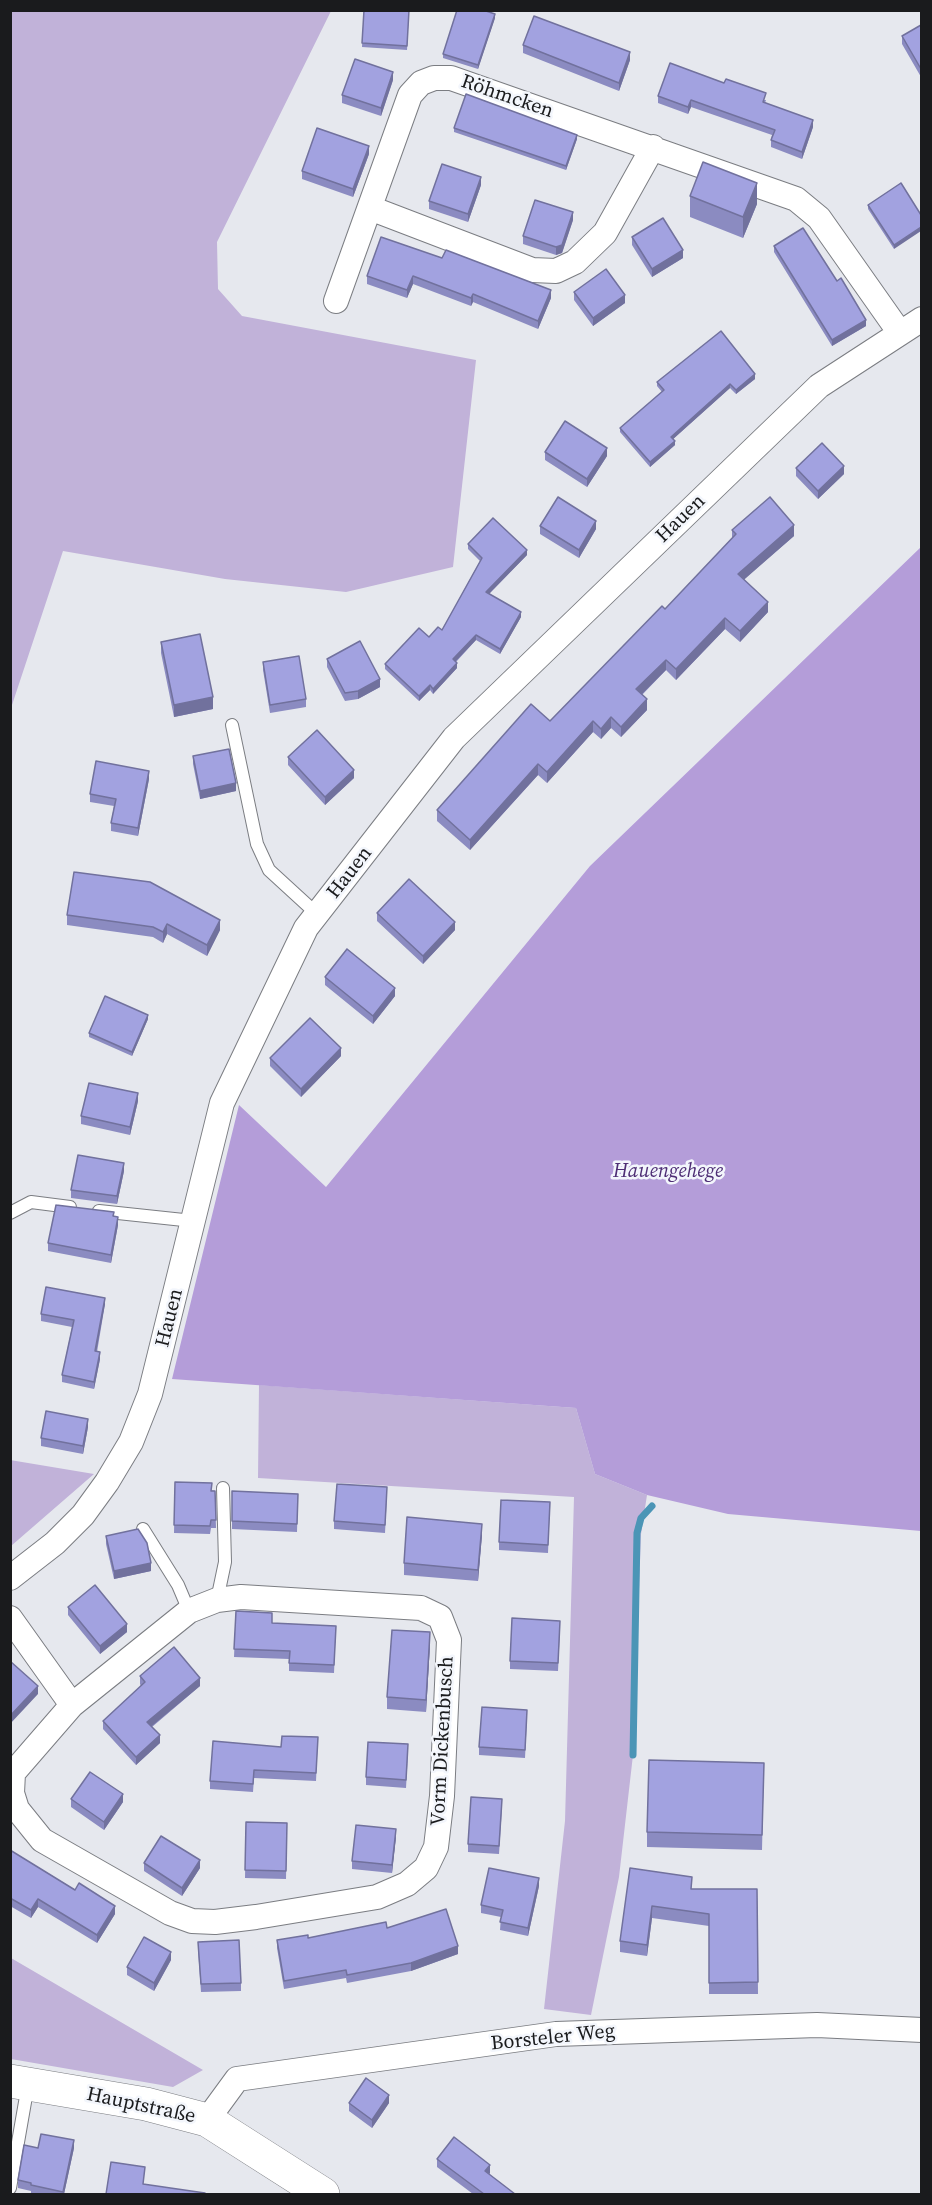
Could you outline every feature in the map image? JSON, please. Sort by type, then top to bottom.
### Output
[{"type":"main road","name":"Hauptstraße","points":[[19,2083],[146,2103],[207,2120],[307,2189]]},
{"type":"street","name":"Röhmcken","points":[[336,301],[410,95],[421,83],[434,78],[452,78],[796,199],[808,206],[900,333]]},
{"type":"street","points":[[370,208],[532,270],[556,272],[574,262],[605,233],[653,147]]},
{"type":"street","name":"Hauen","points":[[10,1578],[55,1543],[83,1515],[107,1482],[131,1442],[150,1394],[222,1103],[306,928],[454,738],[819,386],[921,319]]},
{"type":"street","name":"Vorm Dickenbusch","points":[[241,1597],[421,1608],[440,1617],[449,1640],[442,1796],[436,1847],[426,1868],[407,1884],[377,1897],[256,1917],[215,1922],[192,1921],[170,1913],[42,1840],[17,1809],[12,1794],[13,1773],[72,1705],[189,1611],[216,1600],[241,1597]]},
{"type":"street","points":[[10,1618],[72,1705]]},
{"type":"street","name":"Borsteler Weg","points":[[207,2120],[237,2079],[556,2034],[817,2025],[921,2030]]},
{"type":"lane","points":[[232,725],[257,844],[270,870],[317,914]]},
{"type":"lane","points":[[10,1213],[31,1202],[193,1221]]},
{"type":"lane","points":[[216,1600],[225,1562],[223,1488]]},
{"type":"lane","points":[[143,1529],[178,1585],[189,1611]]},
{"type":"lane","points":[[10,2188],[19,2083]]},
{"type":"shaded area","points":[[11,10],[331,11],[217,242],[218,289],[242,316],[476,360],[453,567],[346,592],[225,579],[63,551],[11,708]]},
{"type":"shaded area","points":[[259,1385],[576,1408],[595,1474],[647,1495],[641,1534],[633,1755],[619,1877],[591,2015],[544,2009],[565,1821],[574,1497],[258,1478]]},
{"type":"shaded area","points":[[10,1460],[94,1474],[11,1546],[10,1546]]},
{"type":"shaded area","points":[[10,1958],[203,2070],[173,2087],[11,2059]]},
{"type":"green space","name":"Hauengehege","points":[[921,547],[921,1531],[728,1514],[647,1495],[595,1474],[576,1408],[172,1379],[239,1105],[326,1187],[590,866]]},
{"type":"building","points":[[364,10],[409,10],[407,46],[362,43]]},
{"type":"building","points":[[457,10],[483,10],[495,14],[478,65],[443,54]]},
{"type":"building","points":[[534,16],[630,52],[619,83],[523,45]]},
{"type":"building","points":[[921,25],[921,69],[902,36]]},
{"type":"building","points":[[355,59],[393,72],[381,108],[342,95]]},
{"type":"building","points":[[670,63],[724,83],[726,79],[766,93],[763,102],[813,120],[802,152],[771,140],[775,130],[691,100],[688,107],[658,96]]},
{"type":"building","points":[[466,94],[577,135],[566,166],[454,128]]},
{"type":"building","points":[[317,128],[369,146],[353,189],[302,171]]},
{"type":"building","points":[[703,162],[757,183],[743,217],[690,196]]},
{"type":"building","points":[[442,164],[481,177],[468,214],[429,201]]},
{"type":"building","points":[[901,183],[921,215],[921,227],[894,245],[868,205]]},
{"type":"building","points":[[535,200],[573,212],[562,245],[556,247],[523,236]]},
{"type":"building","points":[[663,218],[683,250],[652,269],[632,237]]},
{"type":"building","points":[[803,228],[837,281],[841,278],[866,320],[832,340],[774,246]]},
{"type":"building","points":[[381,237],[442,258],[446,250],[551,290],[538,321],[473,294],[471,298],[413,276],[407,290],[367,276]]},
{"type":"building","points":[[606,269],[625,295],[593,318],[574,292]]},
{"type":"building","points":[[721,331],[755,374],[736,390],[730,384],[671,437],[675,441],[650,462],[620,428],[664,390],[657,382]]},
{"type":"building","points":[[565,421],[607,448],[587,479],[545,452]]},
{"type":"building","points":[[822,443],[844,466],[818,491],[796,468]]},
{"type":"building","points":[[558,497],[596,521],[579,550],[540,526]]},
{"type":"building","points":[[770,497],[794,525],[738,574],[768,602],[740,631],[725,618],[676,669],[666,660],[636,689],[647,699],[621,727],[611,717],[601,729],[593,721],[547,772],[538,764],[470,840],[437,810],[531,704],[550,721],[662,606],[665,609],[736,534],[732,530]]},
{"type":"building","points":[[493,518],[527,550],[486,592],[521,612],[500,649],[476,635],[453,659],[457,663],[433,689],[430,685],[419,696],[385,664],[419,628],[429,637],[438,627],[442,630],[482,558],[468,544]]},
{"type":"building","points":[[200,634],[213,697],[174,705],[161,642]]},
{"type":"building","points":[[360,641],[380,679],[358,691],[345,693],[327,659]]},
{"type":"building","points":[[299,656],[306,699],[270,705],[263,662]]},
{"type":"building","points":[[317,730],[354,770],[325,797],[288,757]]},
{"type":"building","points":[[229,749],[236,783],[200,791],[193,756]]},
{"type":"building","points":[[96,761],[149,771],[138,828],[111,823],[116,799],[90,794]]},
{"type":"building","points":[[74,872],[150,882],[220,920],[207,945],[167,924],[163,932],[153,927],[67,915]]},
{"type":"building","points":[[409,879],[455,922],[423,956],[377,913]]},
{"type":"building","points":[[347,949],[395,988],[373,1016],[325,977]]},
{"type":"building","points":[[105,996],[148,1015],[132,1052],[89,1033]]},
{"type":"building","points":[[310,1018],[341,1048],[301,1089],[270,1058]]},
{"type":"building","points":[[89,1083],[138,1093],[130,1127],[81,1116]]},
{"type":"building","points":[[78,1155],[124,1163],[117,1196],[71,1190]]},
{"type":"building","points":[[56,1205],[114,1212],[113,1216],[118,1217],[111,1255],[48,1243]]},
{"type":"building","points":[[46,1287],[105,1298],[95,1351],[100,1352],[94,1382],[62,1375],[74,1320],[41,1314]]},
{"type":"building","points":[[46,1411],[88,1419],[83,1446],[41,1438]]},
{"type":"building","points":[[175,1482],[212,1483],[211,1491],[215,1491],[216,1520],[211,1520],[210,1526],[174,1525]]},
{"type":"building","points":[[337,1484],[387,1487],[385,1525],[334,1521]]},
{"type":"building","points":[[232,1491],[298,1494],[297,1524],[232,1521]]},
{"type":"building","points":[[501,1500],[550,1502],[548,1545],[499,1542]]},
{"type":"building","points":[[407,1517],[482,1524],[478,1570],[404,1563]]},
{"type":"building","points":[[138,1529],[147,1543],[151,1563],[114,1571],[106,1536]]},
{"type":"building","points":[[95,1585],[127,1624],[100,1646],[68,1607]]},
{"type":"building","points":[[236,1611],[272,1613],[272,1623],[336,1626],[334,1665],[289,1663],[290,1651],[234,1649]]},
{"type":"building","points":[[512,1618],[560,1621],[558,1663],[510,1661]]},
{"type":"building","points":[[392,1630],[430,1632],[426,1700],[387,1697]]},
{"type":"building","points":[[174,1647],[200,1678],[147,1722],[160,1735],[136,1757],[103,1721],[145,1682],[140,1676]]},
{"type":"building","points":[[10,1661],[38,1686],[10,1716]]},
{"type":"building","points":[[482,1707],[527,1710],[525,1750],[479,1747]]},
{"type":"building","points":[[282,1736],[318,1737],[316,1773],[254,1770],[253,1784],[210,1781],[213,1741],[281,1747]]},
{"type":"building","points":[[368,1742],[408,1744],[406,1780],[366,1777]]},
{"type":"building","points":[[649,1760],[764,1763],[762,1835],[647,1832]]},
{"type":"building","points":[[90,1772],[123,1794],[104,1822],[71,1799]]},
{"type":"building","points":[[471,1797],[502,1799],[499,1846],[468,1844]]},
{"type":"building","points":[[246,1822],[287,1823],[286,1871],[245,1870]]},
{"type":"building","points":[[356,1825],[396,1829],[392,1865],[352,1861]]},
{"type":"building","points":[[161,1836],[200,1860],[182,1888],[144,1863]]},
{"type":"building","points":[[10,1850],[75,1890],[79,1883],[115,1906],[97,1935],[38,1899],[31,1910],[10,1898]]},
{"type":"building","points":[[489,1868],[539,1878],[528,1928],[500,1922],[503,1910],[481,1905]]},
{"type":"building","points":[[630,1868],[692,1877],[691,1889],[757,1889],[758,1982],[709,1983],[709,1914],[652,1906],[647,1945],[620,1941]]},
{"type":"building","points":[[446,1909],[458,1946],[411,1963],[347,1975],[346,1970],[284,1981],[277,1940],[308,1935],[308,1938],[386,1922],[387,1928]]},
{"type":"building","points":[[144,1937],[171,1952],[154,1983],[127,1967]]},
{"type":"building","points":[[239,1940],[241,1983],[201,1984],[198,1942]]},
{"type":"building","points":[[366,2078],[389,2095],[372,2120],[349,2103]]},
{"type":"building","points":[[41,2134],[74,2140],[63,2192],[18,2180],[24,2145],[38,2148]]},
{"type":"building","points":[[454,2137],[490,2165],[485,2171],[515,2194],[484,2194],[437,2159]]},
{"type":"building","points":[[111,2162],[145,2167],[143,2184],[205,2194],[106,2194]]},
{"type":"waterway","points":[[633,1755],[637,1533],[641,1518],[652,1506]]}]
